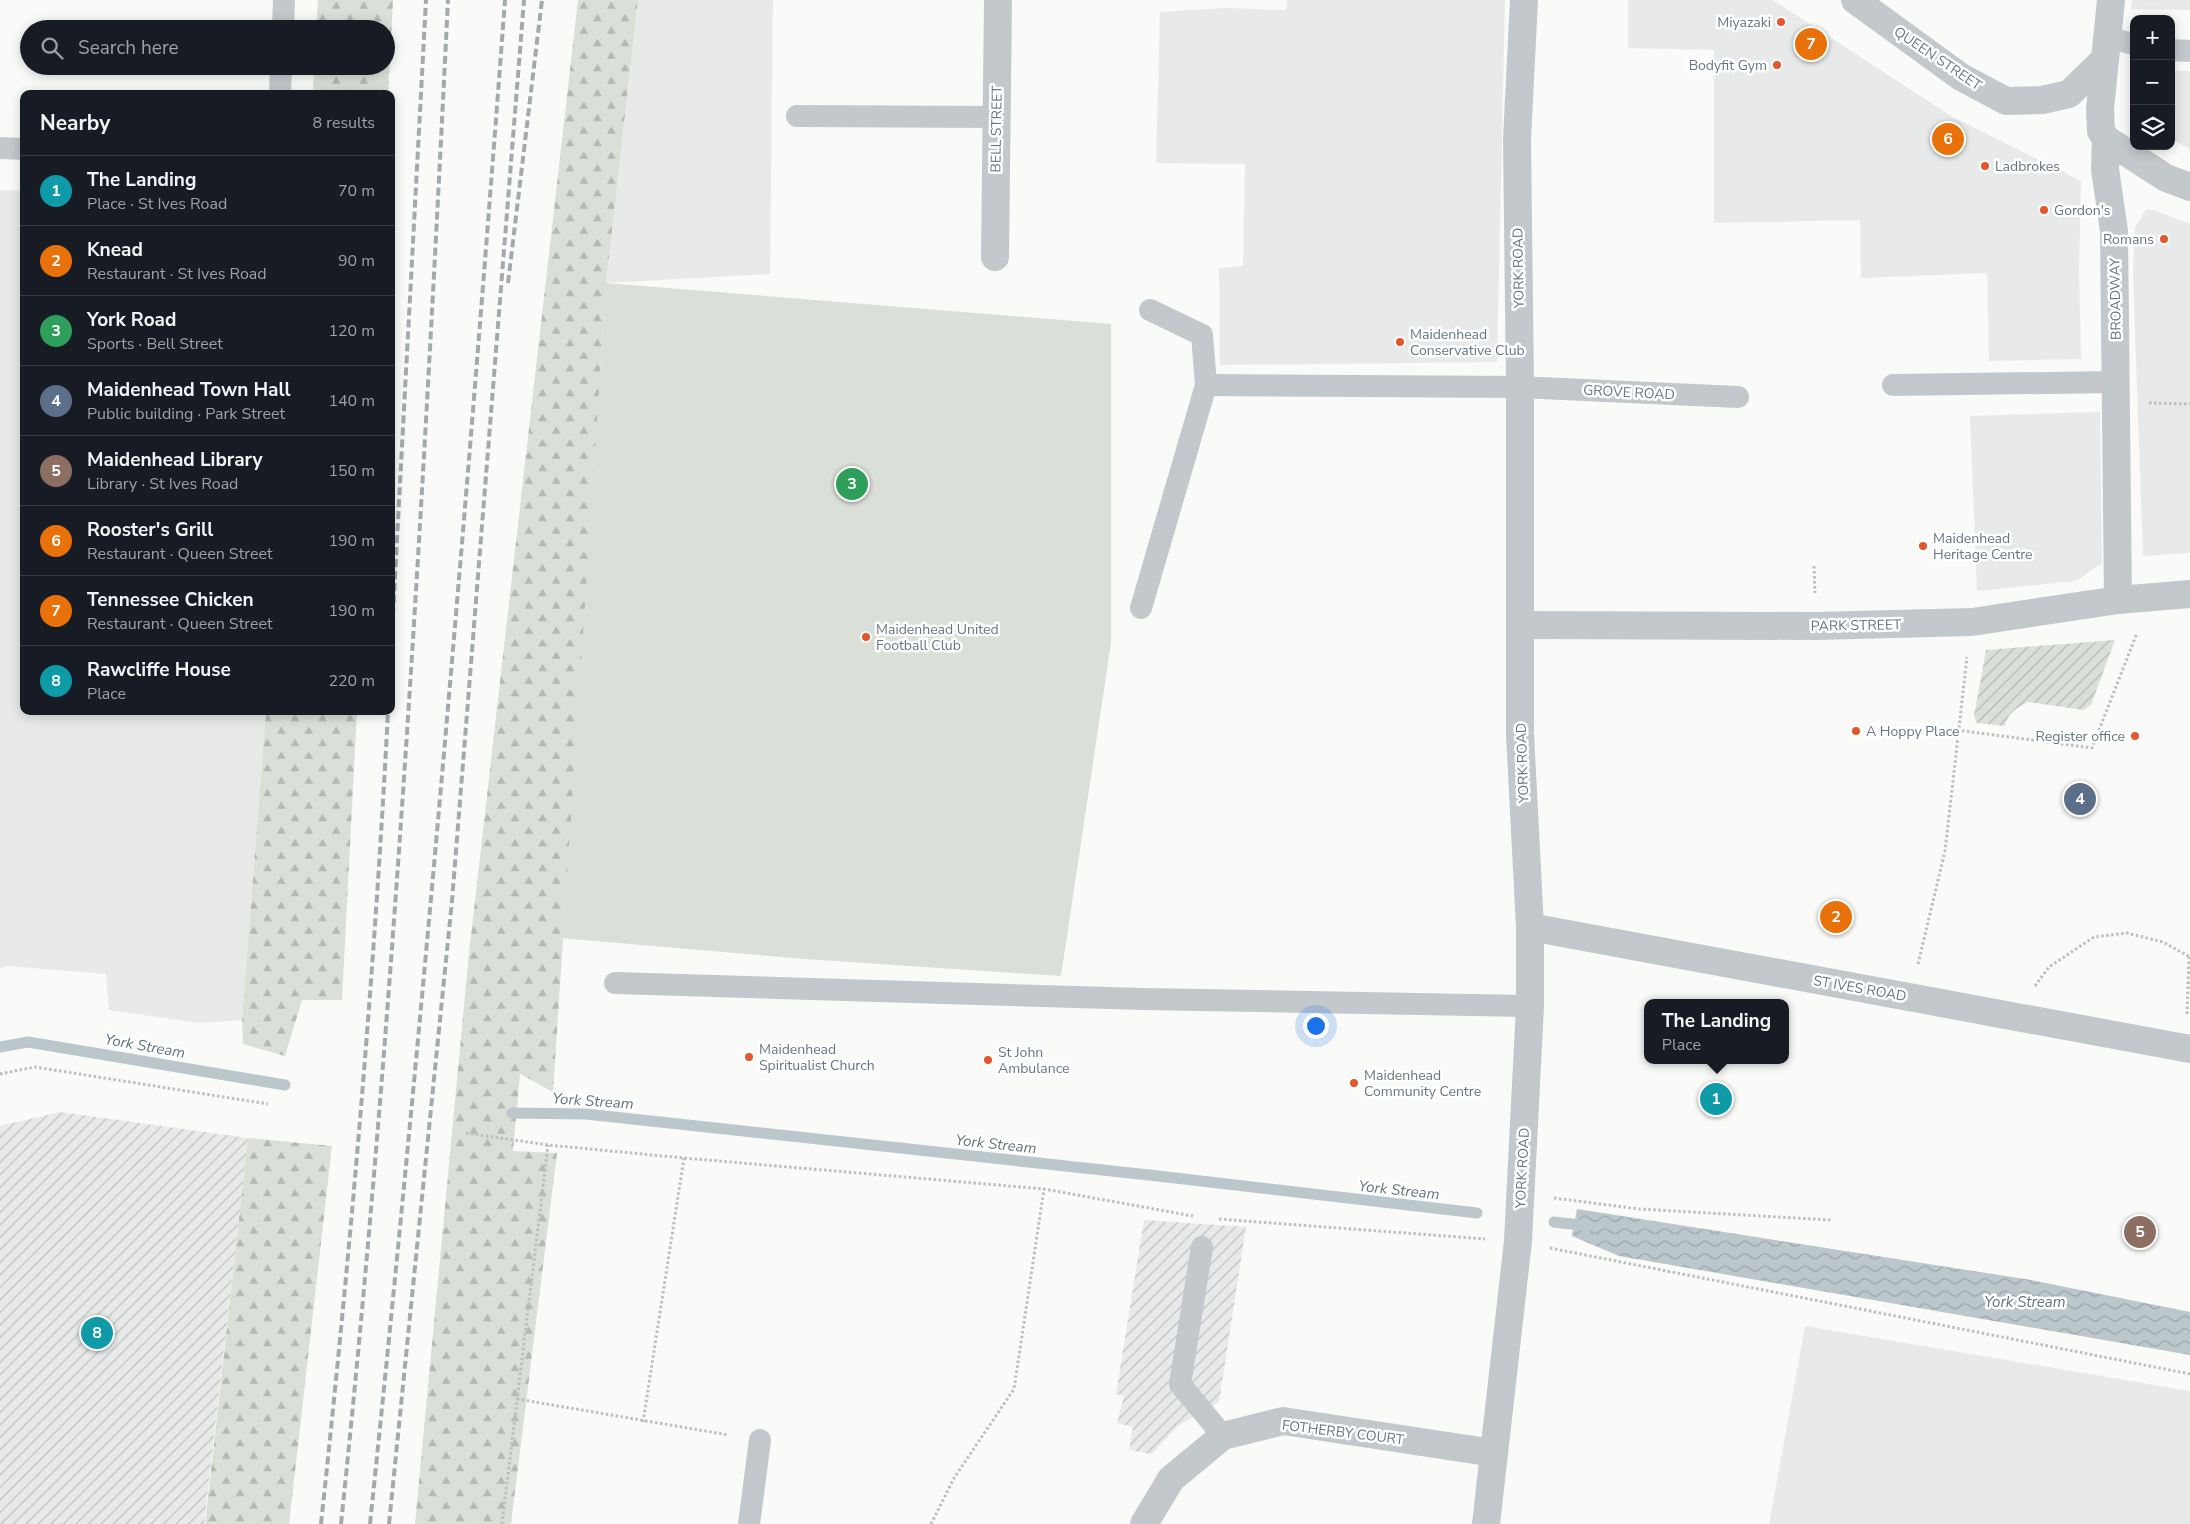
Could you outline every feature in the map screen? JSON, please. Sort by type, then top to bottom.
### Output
[{"type":"street","name":"BELL STREET","points":[[996,257],[995,117],[998,0]]},
{"type":"street","name":"YORK ROAD","points":[[1486,1524],[1518,1241],[1530,1006],[1530,927],[1520,734],[1520,386],[1516,139],[1524,0]]},
{"type":"street","name":"QUEEN STREET","points":[[1855,0],[1961,77],[2006,102],[2042,100],[2069,94],[2105,49]]},
{"type":"street","name":"BROADWAY","points":[[2111,0],[2100,109],[2101,131],[2106,139],[2105,169],[2114,231],[2118,600]]},
{"type":"street","points":[[2106,139],[2166,178],[2190,187]]},
{"type":"street","name":"PARK STREET","points":[[1521,625],[1816,626],[1972,622],[2118,600],[2190,594]]},
{"type":"street","name":"ST IVES ROAD","points":[[1530,927],[2190,1049]]},
{"type":"street","name":"FOTHERBY COURT","points":[[1144,1524],[1171,1480],[1223,1436],[1283,1421],[1494,1454]]},
{"type":"lane","points":[[283,20],[284,0]]},
{"type":"lane","points":[[2105,49],[2130,45]]},
{"type":"lane","points":[[2175,50],[2190,51]]},
{"type":"lane","points":[[280,90],[281,75]]},
{"type":"lane","points":[[797,116],[995,117]]},
{"type":"lane","points":[[0,148],[20,149]]},
{"type":"lane","points":[[1141,608],[1206,385],[1202,335],[1150,310]]},
{"type":"lane","name":"GROVE ROAD","points":[[1206,385],[1520,386],[1738,397]]},
{"type":"lane","points":[[1893,385],[2116,392]]},
{"type":"lane","points":[[615,983],[1143,1000],[1530,1006]]},
{"type":"lane","points":[[1202,1246],[1180,1384],[1223,1436]]},
{"type":"lane","points":[[749,1524],[760,1440]]},
{"type":"path","points":[[2116,392],[2190,404]]},
{"type":"path","points":[[1957,730],[2092,748],[2151,598]]},
{"type":"path","points":[[1910,997],[1945,851],[1957,730],[1972,622]]},
{"type":"path","points":[[2012,1016],[2048,967],[2094,937],[2127,933],[2163,942],[2190,957],[2187,1006]]},
{"type":"path","points":[[0,1074],[35,1067],[268,1104]]},
{"type":"path","points":[[466,1133],[548,1144],[684,1158],[1044,1189],[1196,1217]]},
{"type":"path","points":[[502,1524],[548,1144]]},
{"type":"path","points":[[643,1422],[684,1158]]},
{"type":"path","points":[[930,1524],[954,1478],[1014,1389],[1044,1189]]},
{"type":"path","points":[[1521,1194],[1639,1208],[1831,1220]]},
{"type":"path","points":[[1216,1219],[1518,1241],[2190,1374]]},
{"type":"path","points":[[517,1399],[643,1422],[760,1440]]},
{"type":"shaded area","points":[[638,0],[773,0],[770,274],[606,283]]},
{"type":"shaded area","points":[[1287,0],[1505,0],[1497,362],[1220,365],[1219,268],[1243,266],[1245,164],[1156,163],[1160,12],[1224,8],[1286,10]]},
{"type":"shaded area","points":[[1628,0],[1773,0],[1951,116],[2081,181],[2079,270],[2081,359],[1989,361],[1987,273],[1861,278],[1860,220],[1714,223],[1714,50],[1628,48]]},
{"type":"shaded area","points":[[2132,0],[2190,0],[2190,10],[2131,9]]},
{"type":"shaded area","points":[[2175,71],[2190,71],[2190,149],[2175,141]]},
{"type":"shaded area","points":[[0,190],[20,191],[20,715],[266,715],[242,1020],[199,1023],[109,1010],[106,974],[6,966],[0,969]]},
{"type":"shaded area","points":[[2146,210],[2154,210],[2190,224],[2190,553],[2143,556],[2133,276],[2135,227]]},
{"type":"shaded area","points":[[2100,412],[2102,563],[2076,581],[1977,591],[1970,416]]},
{"type":"shaded area","points":[[60,1112],[248,1138],[204,1524],[0,1524],[0,1126]]},
{"type":"shaded area","points":[[1144,1220],[1246,1227],[1219,1402],[1178,1426],[1152,1454],[1129,1450],[1133,1427],[1117,1423],[1124,1396],[1116,1394]]},
{"type":"shaded area","points":[[1805,1326],[2190,1391],[2190,1524],[1769,1524]]},
{"type":"green space","points":[[318,0],[393,0],[392,20],[317,20]]},
{"type":"green space","points":[[578,0],[638,0],[606,283],[553,1092],[520,1074],[513,1151],[557,1153],[511,1524],[415,1524],[469,953]]},
{"type":"green space","points":[[314,75],[389,75],[388,90],[313,90]]},
{"type":"green space","name":"Maidenhead United Football Club","points":[[606,283],[1111,324],[1111,643],[1061,976],[805,959],[560,938]]},
{"type":"green space","points":[[2115,640],[2091,705],[2083,710],[2028,702],[2013,711],[2005,726],[1977,723],[1974,716],[1986,650]]},
{"type":"green space","points":[[266,715],[357,715],[342,1000],[302,1000],[285,1056],[243,1044],[242,1020]]},
{"type":"green space","points":[[248,1138],[332,1146],[289,1524],[205,1524]]},
{"type":"water","name":"York Stream","points":[[1577,1209],[2031,1280],[2190,1312],[2190,1355],[1619,1256],[1572,1236]]},
{"type":"waterway","name":"York Stream","points":[[0,1047],[28,1042],[285,1085]]},
{"type":"waterway","name":"York Stream","points":[[512,1113],[586,1114],[1158,1176],[1477,1213]]},
{"type":"waterway","name":"York Stream","points":[[1554,1222],[1588,1226]]},
{"type":"railway","points":[[395,577],[426,0]]},
{"type":"railway","points":[[341,1524],[377,1144],[392,953],[417,572],[448,0]]},
{"type":"railway","points":[[370,1524],[408,1144],[443,763],[505,0]]},
{"type":"railway","points":[[389,1524],[452,901],[524,0]]},
{"type":"railway","points":[[508,283],[542,0]]},
{"type":"railway","points":[[321,1524],[360,1118],[376,915],[388,715]]},
{"type":"place","name":"Miyazaki","points":[[1781,22]]},
{"type":"place","name":"Tennessee Chicken","points":[[1811,44]]},
{"type":"place","name":"Bodyfit Gym","points":[[1777,65]]},
{"type":"place","name":"Rooster's Grill","points":[[1948,139]]},
{"type":"place","name":"Ladbrokes","points":[[1985,166]]},
{"type":"place","name":"Gordon's","points":[[2044,210]]},
{"type":"place","name":"Romans","points":[[2164,239]]},
{"type":"place","name":"Maidenhead Conservative Club","points":[[1400,342]]},
{"type":"place","name":"York Road","points":[[852,484]]},
{"type":"place","name":"Maidenhead Heritage Centre","points":[[1923,546]]},
{"type":"place","name":"Maidenhead United Football Club","points":[[866,637]]},
{"type":"place","name":"A Hoppy Place","points":[[1856,731]]},
{"type":"place","name":"Register office","points":[[2135,736]]},
{"type":"place","name":"Maidenhead Town Hall","points":[[2080,799]]},
{"type":"place","name":"Knead","points":[[1836,917]]},
{"type":"place","name":"Maidenhead Spiritualist Church","points":[[749,1057]]},
{"type":"place","name":"St John Ambulance","points":[[988,1060]]},
{"type":"place","name":"Maidenhead Community Centre","points":[[1354,1083]]},
{"type":"place","name":"The Landing","points":[[1716,1099]]},
{"type":"place","name":"Maidenhead Library","points":[[2140,1232]]},
{"type":"place","name":"Rawcliffe House","points":[[97,1333]]}]
